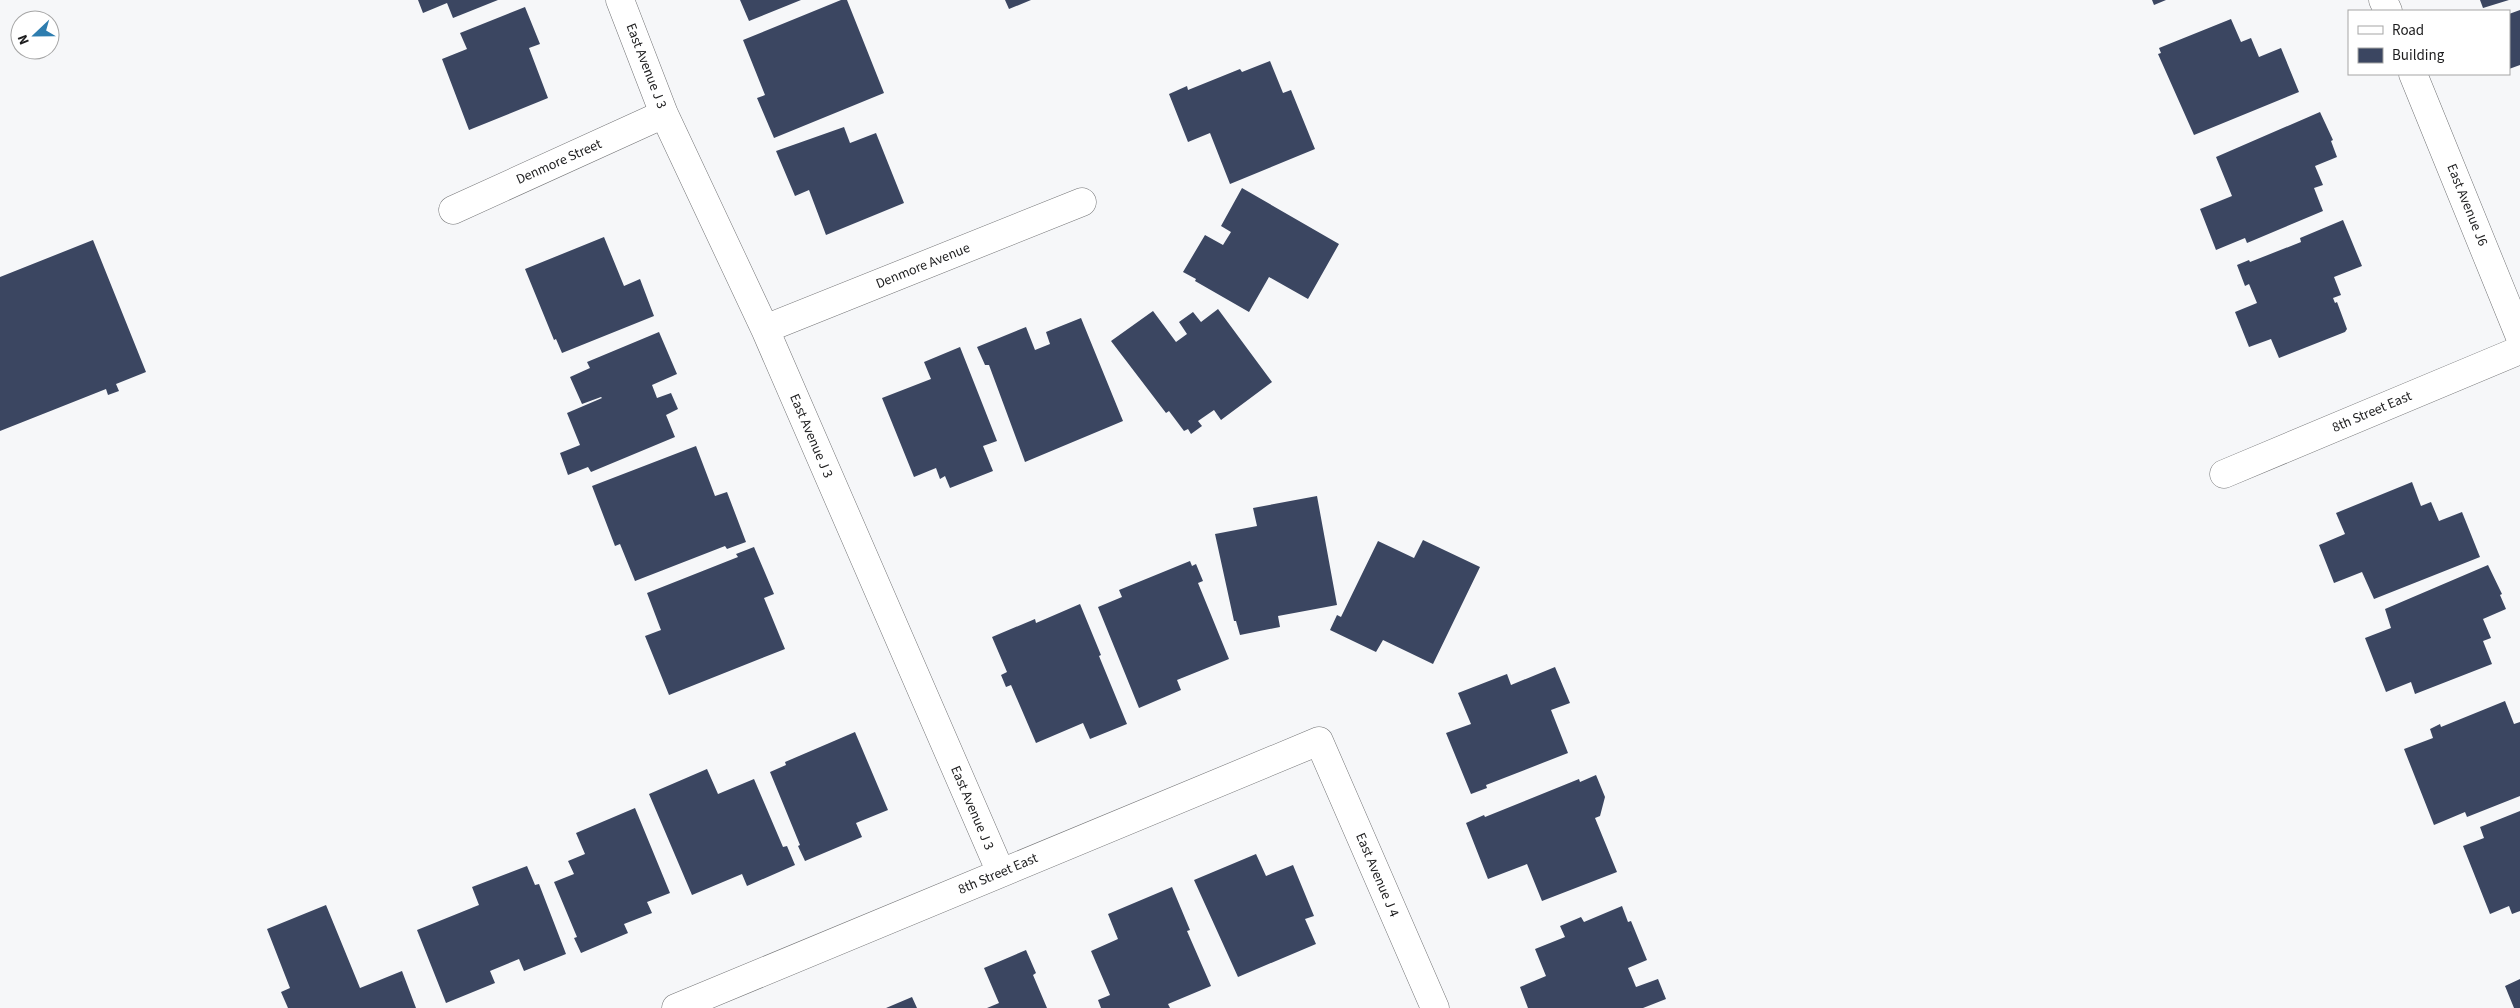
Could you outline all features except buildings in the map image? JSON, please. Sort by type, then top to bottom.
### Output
[{"type":"street","name":"East Avenue J 3","points":[[620,0],[664,114],[764,329],[1000,873]]},
{"type":"street","name":"East Avenue J6","points":[[2413,75],[2520,337]]},
{"type":"street","name":"Denmore Street","points":[[453,210],[664,114]]},
{"type":"street","name":"Denmore Avenue","points":[[764,329],[1082,202]]},
{"type":"street","name":"8th Street East","points":[[2224,474],[2520,350]]},
{"type":"street","name":"8th Street East","points":[[676,1008],[1319,741]]},
{"type":"street","name":"East Avenue J 4","points":[[1319,741],[1435,1008]]}]
